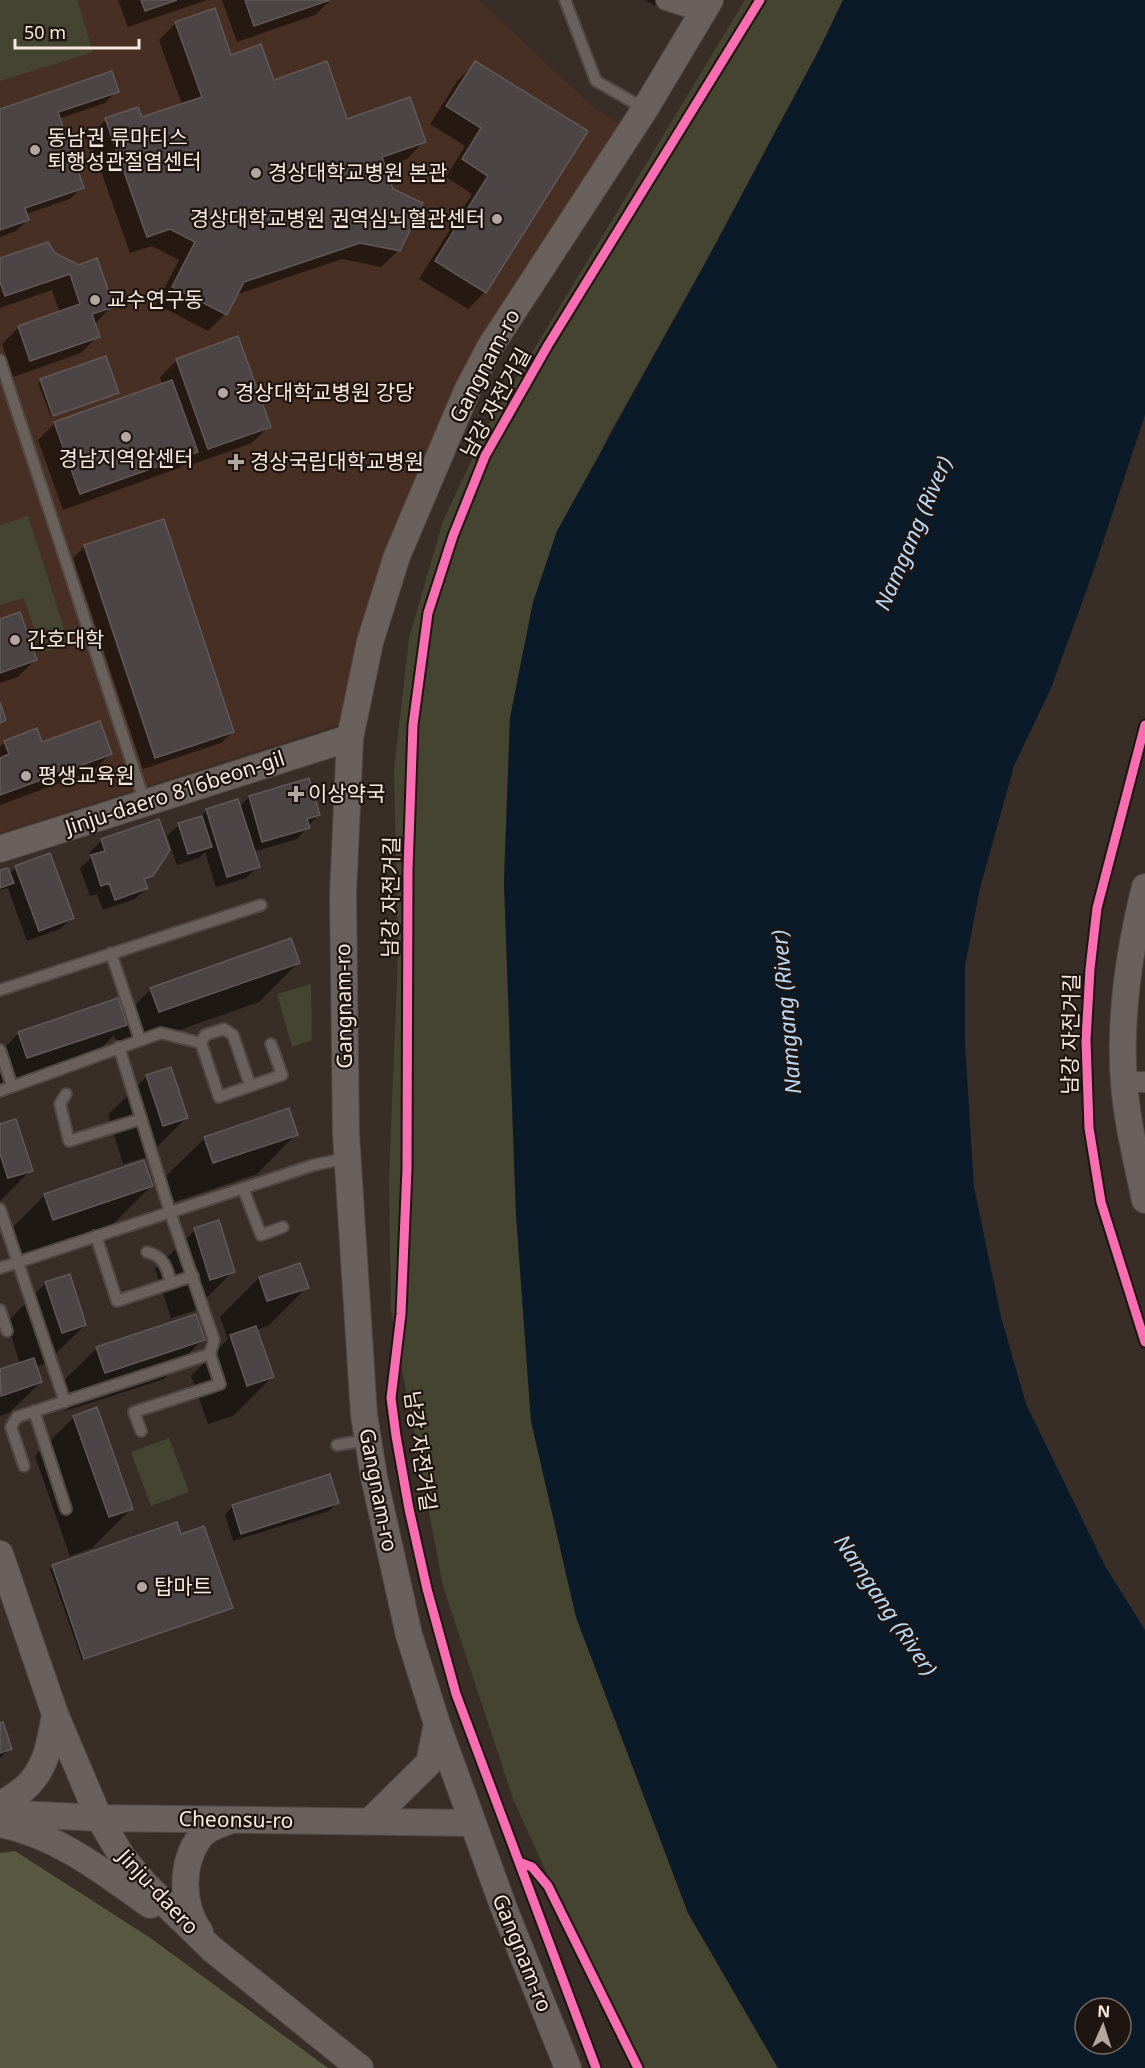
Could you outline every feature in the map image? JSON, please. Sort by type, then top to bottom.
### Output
[{"type":"street","points":[[666,0],[707,6]]},
{"type":"street","name":"Gangnam-ro","points":[[568,2068],[504,1911],[437,1724],[404,1615],[368,1440],[364,1415],[347,1158],[343,895],[350,738],[370,642],[397,556],[467,391],[490,347],[645,110],[707,6]]},
{"type":"street","name":"Jinju-daero 816beon-gil","points":[[0,849],[350,738]]},
{"type":"street","points":[[1145,887],[1138,948],[1124,1005],[1134,1082],[1129,1119],[1145,1200]]},
{"type":"street","name":"Jinju-daero","points":[[0,1554],[55,1714],[99,1818],[123,1858],[145,1884],[212,1949],[360,2068]]},
{"type":"street","points":[[0,1803],[24,1790],[39,1772],[48,1751],[55,1714]]},
{"type":"street","points":[[369,1822],[429,1763],[437,1724]]},
{"type":"street","name":"Cheonsu-ro","points":[[0,1813],[99,1818],[473,1823]]},
{"type":"street","points":[[212,1949],[193,1922],[186,1899],[186,1875],[191,1854],[200,1837],[210,1828],[235,1819]]},
{"type":"street","points":[[0,1824],[44,1836],[116,1880],[212,1949]]},
{"type":"lane","points":[[565,0],[596,81],[645,110]]},
{"type":"lane","points":[[0,360],[145,803]]},
{"type":"lane","points":[[0,990],[261,905]]},
{"type":"lane","points":[[111,953],[140,1040]]},
{"type":"lane","points":[[250,1085],[233,1035],[224,1029],[205,1035],[201,1043],[219,1097],[282,1075],[272,1044]]},
{"type":"lane","points":[[0,1091],[161,1033],[201,1043]]},
{"type":"lane","points":[[119,1047],[170,1212],[214,1340],[210,1354],[220,1384],[134,1412],[141,1431]]},
{"type":"lane","points":[[0,1050],[12,1086]]},
{"type":"lane","points":[[66,1094],[60,1104],[69,1141],[141,1119]]},
{"type":"lane","points":[[0,1268],[314,1165],[347,1158]]},
{"type":"lane","points":[[243,1188],[261,1235],[283,1227]]},
{"type":"lane","points":[[0,1209],[65,1401]]},
{"type":"lane","points":[[96,1236],[117,1300],[193,1276]]},
{"type":"lane","points":[[147,1252],[165,1264],[171,1283]]},
{"type":"lane","points":[[0,1310],[7,1331]]},
{"type":"lane","points":[[24,1466],[11,1427],[16,1417],[210,1354]]},
{"type":"lane","points":[[34,1411],[66,1509]]},
{"type":"lane","points":[[337,1445],[368,1440]]},
{"type":"shaded area","name":"경상국립대학교병원","points":[[0,0],[479,0],[592,106],[623,126],[474,355],[346,722],[0,833]]},
{"type":"shaded area","points":[[0,0],[77,0],[93,52],[0,81]]},
{"type":"shaded area","points":[[745,0],[843,0],[819,50],[708,258],[608,436],[533,602],[510,718],[504,882],[516,1214],[531,1421],[576,1617],[688,1913],[778,2068],[635,2068],[513,1799],[443,1586],[391,1311],[389,1178],[398,955],[394,769],[409,638],[443,521],[487,427]]},
{"type":"shaded area","points":[[28,516],[69,644],[42,653],[24,598],[0,605],[0,525]]},
{"type":"shaded area","points":[[311,984],[312,1040],[292,1047],[277,994]]},
{"type":"shaded area","points":[[169,1438],[189,1492],[151,1506],[131,1452]]},
{"type":"shaded area","points":[[15,1851],[149,1937],[328,2068],[0,2068],[0,1853]]},
{"type":"water","name":"Namgang (River)","points":[[843,0],[1145,0],[1145,415],[1092,575],[1051,688],[1014,766],[980,888],[965,966],[965,1044],[974,1187],[1001,1317],[1026,1404],[1105,1566],[1145,1630],[1145,2068],[778,2068],[688,1913],[576,1617],[531,1421],[516,1214],[504,882],[510,718],[533,602],[557,531],[708,258],[819,50]]},
{"type":"building","points":[[141,0],[177,0],[145,11]]},
{"type":"building","points":[[245,0],[330,0],[254,26]]},
{"type":"building","name":"경상대학교병원 본관","points":[[215,8],[231,55],[261,44],[274,80],[327,61],[347,119],[410,97],[426,142],[382,157],[393,189],[423,203],[400,251],[360,243],[244,282],[227,315],[172,287],[195,242],[170,229],[147,237],[105,118],[138,107],[142,117],[202,97],[175,22]]},
{"type":"building","name":"경상대학교병원 권역심뇌혈관센터","points":[[475,61],[588,131],[486,293],[435,261],[488,176],[462,159],[481,128],[446,106]]},
{"type":"building","name":"동남권 류마티스 퇴행성관절염센터","points":[[112,71],[119,92],[58,112],[84,188],[25,208],[29,220],[0,230],[0,109]]},
{"type":"building","name":"교수연구동","points":[[48,242],[55,253],[79,265],[97,258],[114,307],[92,314],[100,337],[30,361],[18,326],[80,304],[70,274],[5,296],[0,282],[0,258]]},
{"type":"building","name":"경상대학교병원 강당","points":[[238,336],[271,427],[208,449],[176,359]]},
{"type":"building","points":[[106,356],[119,393],[53,416],[40,379]]},
{"type":"building","name":"경남지역암센터","points":[[172,380],[198,452],[80,494],[54,422]]},
{"type":"building","points":[[164,519],[234,732],[155,758],[84,545]]},
{"type":"building","name":"간호대학","points":[[20,612],[37,660],[0,673],[0,619]]},
{"type":"building","name":"간호대학","points":[[0,702],[6,720],[0,723]]},
{"type":"building","name":"평생교육원","points":[[100,721],[112,754],[0,795],[0,758],[9,754],[4,741],[37,728],[42,742]]},
{"type":"building","points":[[309,778],[320,815],[307,819],[310,828],[262,842],[249,796]]},
{"type":"building","points":[[238,799],[260,867],[227,877],[206,809]]},
{"type":"building","points":[[202,816],[212,847],[188,854],[178,823]]},
{"type":"building","points":[[159,819],[170,850],[153,876],[144,879],[148,888],[115,900],[109,883],[101,886],[91,855],[105,851],[101,839]]},
{"type":"building","points":[[50,853],[74,918],[39,931],[15,866]]},
{"type":"building","points":[[8,868],[14,883],[0,888],[0,870]]},
{"type":"building","points":[[291,938],[300,963],[159,1012],[150,988]]},
{"type":"building","points":[[118,998],[127,1025],[27,1058],[18,1032]]},
{"type":"building","points":[[171,1067],[188,1118],[163,1126],[146,1075]]},
{"type":"building","points":[[289,1108],[298,1135],[213,1163],[204,1137]]},
{"type":"building","points":[[16,1119],[33,1171],[8,1178],[0,1154],[0,1124]]},
{"type":"building","points":[[144,1160],[153,1186],[53,1220],[44,1194]]},
{"type":"building","points":[[219,1220],[235,1272],[210,1280],[194,1228]]},
{"type":"building","points":[[300,1263],[309,1288],[267,1301],[259,1277]]},
{"type":"building","points":[[70,1274],[86,1325],[62,1333],[45,1282]]},
{"type":"building","points":[[196,1314],[205,1340],[105,1373],[96,1347]]},
{"type":"building","points":[[256,1326],[274,1377],[247,1386],[230,1335]]},
{"type":"building","points":[[34,1358],[42,1382],[1,1396],[0,1369]]},
{"type":"building","points":[[97,1407],[133,1509],[109,1517],[73,1416]]},
{"type":"building","points":[[330,1474],[339,1503],[241,1534],[232,1505]]},
{"type":"building","name":"탑마트","points":[[177,1522],[181,1534],[204,1526],[233,1608],[84,1659],[52,1565]]},
{"type":"building","points":[[3,1722],[12,1749],[0,1753],[0,1723]]},
{"type":"cycle path","name":"남강 자전거길","points":[[596,2068],[456,1694],[427,1589],[396,1436],[391,1398],[401,1314],[407,1169],[408,869],[413,725],[428,613],[453,536],[485,456],[548,345],[760,0]]},
{"type":"cycle path","name":"남강 자전거길","points":[[1145,725],[1097,908],[1090,969],[1086,1040],[1089,1128],[1101,1202],[1145,1342]]},
{"type":"cycle path","points":[[519,1862],[532,1867],[548,1886],[638,2068]]},
{"type":"place","name":"동남권 류마티스 퇴행성관절염센터","points":[[35,150]]},
{"type":"place","name":"경상대학교병원 본관","points":[[256,173]]},
{"type":"place","name":"경상대학교병원 권역심뇌혈관센터","points":[[497,219]]},
{"type":"place","name":"교수연구동","points":[[95,300]]},
{"type":"place","name":"경상대학교병원 강당","points":[[223,393]]},
{"type":"place","name":"경남지역암센터","points":[[126,437]]},
{"type":"place","name":"경상국립대학교병원","points":[[236,462]]},
{"type":"place","name":"간호대학","points":[[15,640]]},
{"type":"place","name":"평생교육원","points":[[26,776]]},
{"type":"place","name":"이상약국","points":[[296,794]]},
{"type":"place","name":"탑마트","points":[[142,1587]]}]
